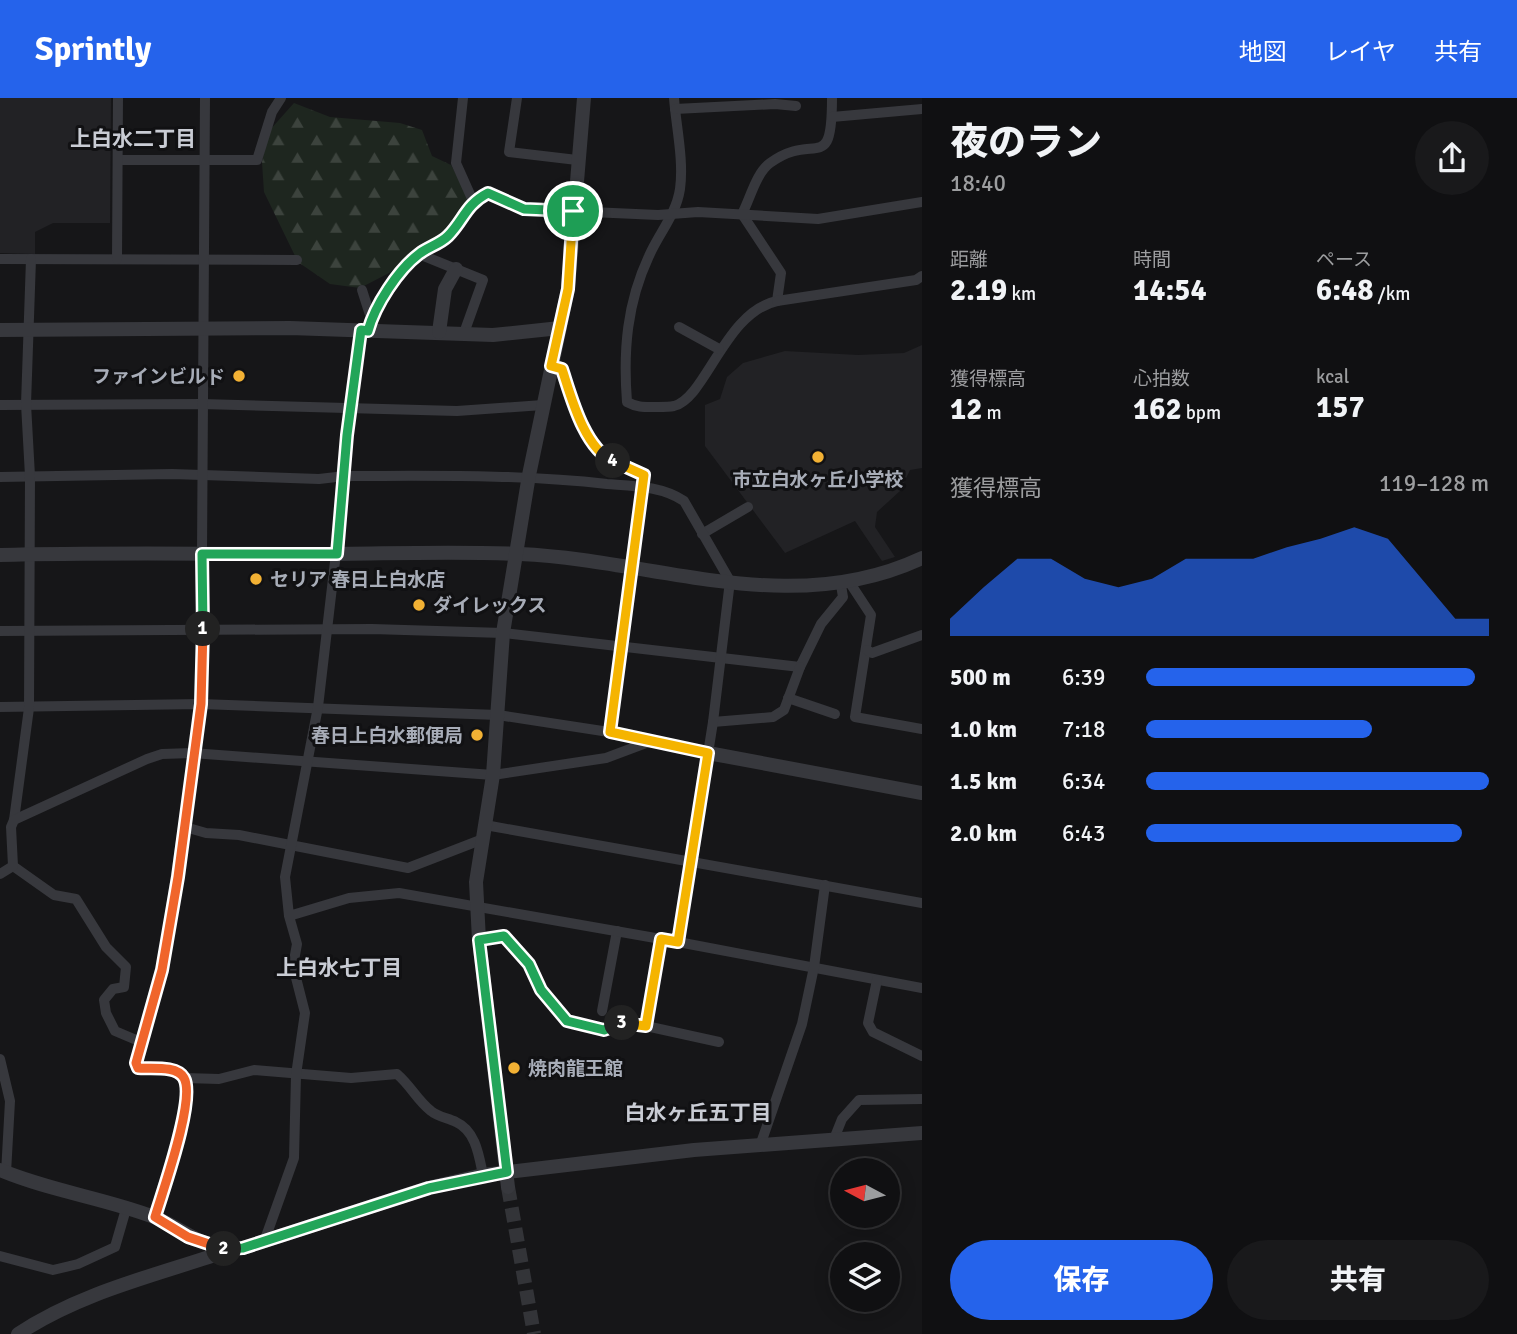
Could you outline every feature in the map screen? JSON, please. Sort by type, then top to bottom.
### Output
[{"type":"street","points":[[117,260],[118,98]]},
{"type":"street","points":[[155,1217],[178,1143],[187,1090],[184,1078],[177,1071],[138,1068],[141,1042],[162,970],[201,704],[205,98]]},
{"type":"street","points":[[118,160],[257,160],[272,112],[281,98]]},
{"type":"street","points":[[463,98],[456,163],[472,201]]},
{"type":"street","points":[[517,98],[509,152],[578,160]]},
{"type":"street","points":[[508,1187],[479,940],[476,883],[494,775],[503,633],[529,475],[568,289],[584,98]]},
{"type":"street","points":[[741,214],[762,170],[771,162],[797,148],[820,148],[826,145],[830,138],[832,98]]},
{"type":"street","points":[[796,106],[774,101],[674,104],[680,187],[673,214],[650,252],[637,283],[624,362],[627,402],[638,408],[675,406],[691,396],[719,349],[759,305],[916,281],[922,276]]},
{"type":"street","points":[[832,117],[922,108]]},
{"type":"street","points":[[367,326],[404,268],[419,254],[447,237],[472,201],[488,193],[524,209],[741,214],[818,219],[922,202]]},
{"type":"street","points":[[741,214],[781,272],[777,301]]},
{"type":"street","points":[[419,254],[483,279],[464,333]]},
{"type":"street","points":[[0,259],[297,260]]},
{"type":"street","points":[[13,866],[11,827],[29,708],[30,476],[26,404],[31,259]]},
{"type":"street","points":[[439,332],[445,289],[456,269]]},
{"type":"street","points":[[264,1242],[294,1158],[296,1075],[305,1013],[292,966],[297,944],[289,916],[285,877],[310,761],[328,631],[352,406],[367,326],[362,290]]},
{"type":"street","points":[[0,330],[367,326],[492,335],[560,328]]},
{"type":"street","points":[[679,327],[719,349]]},
{"type":"street","points":[[551,366],[562,369],[580,422],[604,457],[644,475],[610,732]]},
{"type":"street","points":[[0,405],[202,404],[352,406],[457,411],[543,405]]},
{"type":"street","points":[[0,477],[529,475],[643,487],[673,494],[684,501],[730,581],[713,722],[678,942]]},
{"type":"street","points":[[702,534],[748,507]]},
{"type":"street","points":[[0,555],[517,554],[730,581],[804,587],[846,584],[898,569],[922,558]]},
{"type":"street","points":[[846,584],[871,615],[855,717],[922,729]]},
{"type":"street","points":[[713,722],[773,716],[784,710],[800,667],[821,624],[843,597],[846,584]]},
{"type":"street","points":[[0,631],[503,633],[800,667]]},
{"type":"street","points":[[867,650],[872,653],[922,635]]},
{"type":"street","points":[[788,698],[835,714]]},
{"type":"street","points":[[0,707],[201,704],[498,715],[654,740],[708,753],[922,793]]},
{"type":"street","points":[[14,820],[147,759],[178,752],[494,775],[606,758],[654,740]]},
{"type":"street","points":[[185,827],[206,833],[239,835],[408,868],[484,832],[692,860],[922,903]]},
{"type":"street","points":[[0,874],[13,866]]},
{"type":"street","points":[[13,866],[54,895],[76,899],[106,947],[126,967],[124,987],[113,989],[104,1000],[106,1013],[115,1031],[141,1042]]},
{"type":"street","points":[[761,1143],[802,1024],[814,967],[825,885]]},
{"type":"street","points":[[289,916],[349,898],[399,893],[922,988]]},
{"type":"street","points":[[602,1011],[617,931]]},
{"type":"street","points":[[479,940],[504,936],[529,964],[541,990],[567,1021],[604,1030],[618,1023],[646,1026],[719,1042]]},
{"type":"street","points":[[646,1026],[661,939]]},
{"type":"street","points":[[877,979],[868,1023],[873,1032],[922,1056]]},
{"type":"street","points":[[0,1059],[10,1101],[3,1172],[34,1184],[155,1217],[210,1247],[229,1250]]},
{"type":"street","points":[[184,1078],[219,1079],[254,1070],[351,1077],[397,1074],[412,1087],[419,1101],[434,1114],[463,1125],[470,1133],[483,1175]]},
{"type":"street","points":[[834,1139],[842,1119],[859,1100],[922,1099]]},
{"type":"street","points":[[18,1334],[74,1303],[182,1266],[429,1188],[483,1175],[761,1143],[922,1133]]},
{"type":"street","points":[[0,1256],[53,1270],[101,1255],[115,1247],[126,1209]]},
{"type":"street","points":[[182,1266],[188,1237]]},
{"type":"shaded area","points":[[0,98],[111,98],[110,223],[53,223],[35,232],[35,254],[0,253]]},
{"type":"shaded area","name":"市立白水ヶ丘小学校","points":[[922,345],[922,468],[910,470],[900,491],[877,512],[875,527],[895,557],[882,561],[855,521],[785,553],[705,446],[705,405],[720,399],[727,377],[743,363],[785,351],[858,355],[904,353]]},
{"type":"green space","points":[[294,103],[330,117],[400,123],[422,130],[432,156],[451,165],[468,196],[467,203],[446,229],[389,273],[360,288],[330,284],[298,262],[264,192],[262,162],[269,131]]},
{"type":"tunnel","points":[[508,1187],[534,1334]]},
{"type":"place","name":"ファインビルド","points":[[239,376]]},
{"type":"place","name":"市立白水ヶ丘小学校","points":[[818,457]]},
{"type":"place","name":"セリア 春日上白水店","points":[[256,579]]},
{"type":"place","name":"ダイレックス","points":[[419,605]]},
{"type":"place","name":"春日上白水郵便局","points":[[477,735]]},
{"type":"place","name":"焼肉龍王館","points":[[514,1068]]},
{"type":"district","name":"上白水二丁目","points":[[133,139]]},
{"type":"district","name":"上白水七丁目","points":[[339,968]]},
{"type":"district","name":"白水ヶ丘五丁目","points":[[698,1113]]},
{"type":"route","points":[[488,193],[524,209],[573,211],[568,289],[551,366],[562,369],[580,422],[604,457],[644,475],[610,732],[708,753],[678,942],[661,939],[646,1026],[618,1023],[604,1030],[567,1021],[541,990],[529,964],[504,936],[479,940],[507,1172],[429,1188],[243,1248],[229,1250],[210,1247],[155,1217],[178,1143],[187,1090],[184,1078],[177,1071],[138,1068],[136,1063],[162,970],[178,877],[201,704],[202,554],[337,554],[347,435],[361,330],[368,331],[371,318],[404,268],[419,254],[447,237],[472,201],[488,193]]}]
